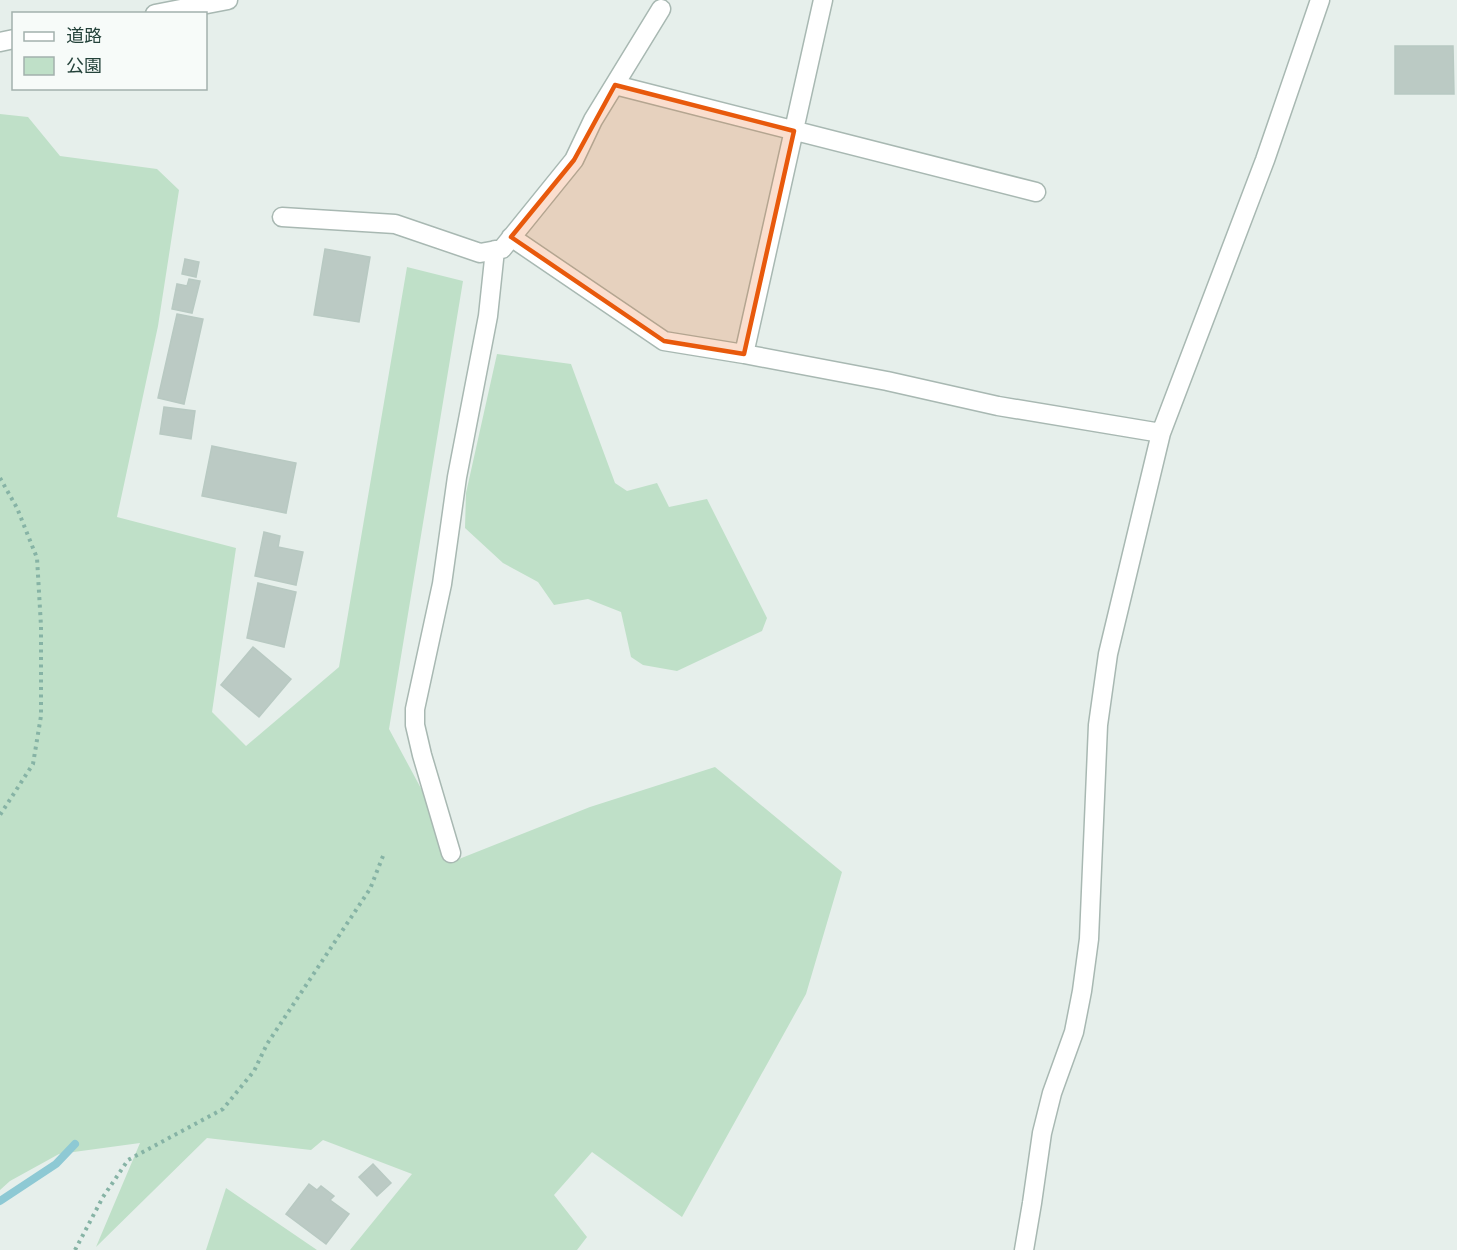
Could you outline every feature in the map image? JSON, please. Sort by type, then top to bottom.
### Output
[{"type":"street","points":[[165,12],[228,0]]},
{"type":"street","points":[[744,354],[823,0]]},
{"type":"street","points":[[1024,1250],[1042,1133],[1052,1093],[1074,1032],[1082,991],[1089,939],[1098,725],[1108,654],[1161,433],[1265,160],[1320,0]]},
{"type":"street","points":[[282,217],[395,224],[480,253],[502,249],[574,160],[592,120],[615,85],[658,3]]},
{"type":"street","points":[[615,85],[1036,192]]},
{"type":"street","points":[[511,237],[664,341],[887,381],[998,406],[1161,433]]},
{"type":"street","points":[[451,853],[422,755],[415,725],[415,710],[442,584],[457,477],[488,316],[495,250]]},
{"type":"path","points":[[0,478],[17,508],[37,558],[41,626],[41,716],[33,764],[0,815]]},
{"type":"path","points":[[75,1250],[103,1197],[128,1160],[223,1109],[254,1071],[267,1044],[370,889],[383,856]]},
{"type":"highlighted area","points":[[615,85],[794,131],[744,354],[664,341],[511,237],[574,160]]},
{"type":"green space","points":[[0,114],[28,117],[60,156],[157,169],[179,190],[158,326],[117,517],[236,548],[212,712],[246,746],[339,667],[407,267],[463,281],[389,729],[459,859],[590,807],[715,767],[842,872],[806,994],[682,1217],[592,1152],[554,1195],[587,1237],[577,1250],[350,1250],[412,1174],[323,1140],[311,1150],[207,1138],[96,1247],[140,1143],[59,1154],[10,1181],[0,1190]]},
{"type":"green space","points":[[497,354],[571,364],[615,483],[627,491],[657,483],[669,507],[707,499],[767,618],[762,631],[677,671],[643,665],[631,657],[621,612],[588,599],[554,605],[538,582],[503,563],[465,528],[466,493]]},
{"type":"green space","points":[[226,1188],[317,1250],[206,1250]]},
{"type":"building","points":[[1395,46],[1453,46],[1454,94],[1395,94]]},
{"type":"building","points":[[325,249],[370,257],[359,322],[314,315]]},
{"type":"building","points":[[185,259],[199,262],[196,277],[182,274]]},
{"type":"building","points":[[189,279],[200,281],[192,313],[172,309],[177,284],[187,286]]},
{"type":"building","points":[[177,314],[203,319],[184,404],[158,398]]},
{"type":"building","points":[[164,407],[195,411],[191,439],[160,434]]},
{"type":"building","points":[[212,446],[296,463],[286,513],[202,496]]},
{"type":"building","points":[[264,532],[280,536],[278,547],[303,552],[296,585],[255,576]]},
{"type":"building","points":[[258,583],[296,592],[284,647],[247,638]]},
{"type":"building","points":[[253,647],[291,679],[259,717],[221,685]]},
{"type":"building","points":[[373,1164],[391,1183],[377,1196],[359,1177]]},
{"type":"building","points":[[309,1184],[317,1190],[321,1186],[334,1196],[330,1200],[349,1214],[326,1244],[286,1214]]},
{"type":"waterway","points":[[0,1201],[56,1164],[75,1144]]}]
